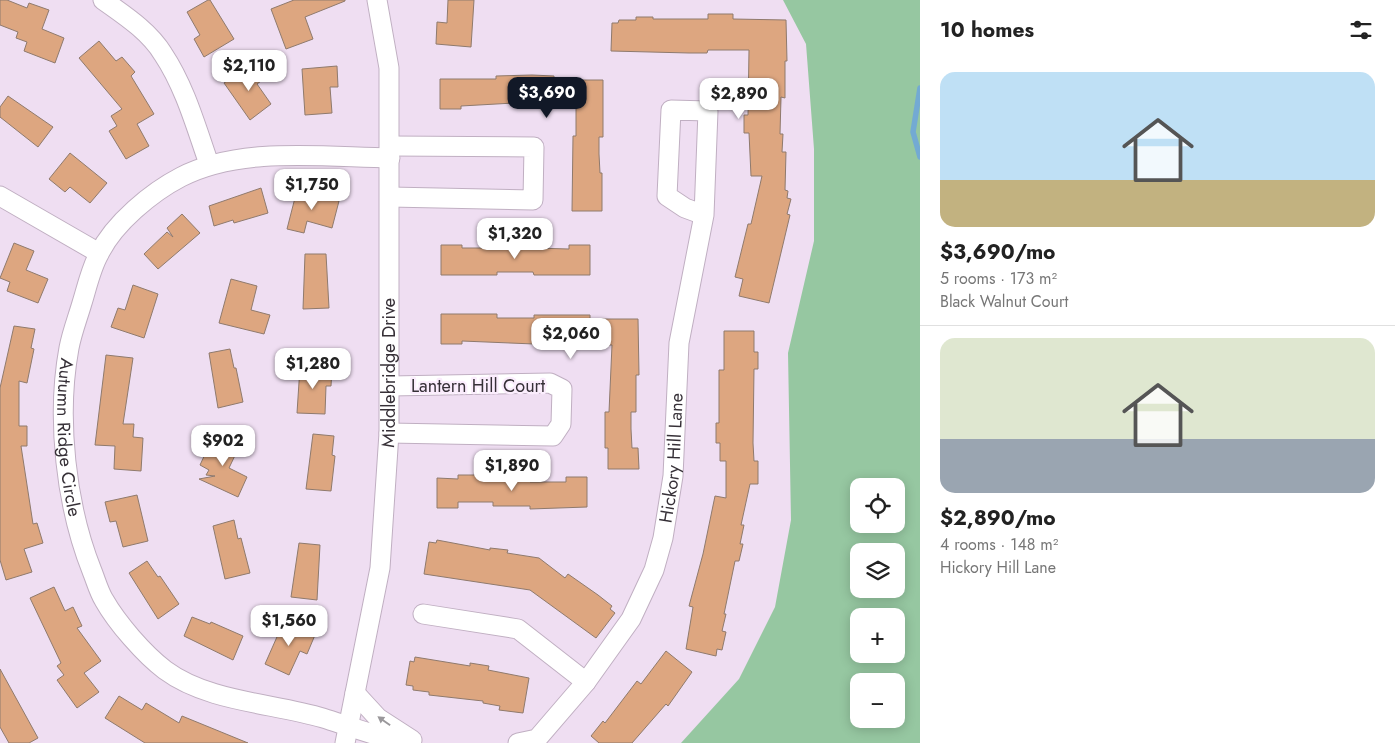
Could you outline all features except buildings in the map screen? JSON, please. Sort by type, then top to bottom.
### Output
[{"type":"street","points":[[103,0],[137,25],[163,53],[186,99],[209,164]]},
{"type":"street","name":"Middlebridge Drive","points":[[347,735],[380,568],[391,386],[390,68],[376,0]]},
{"type":"street","name":"Hickory Hill Lane","points":[[586,682],[631,619],[654,570],[663,538],[673,476],[679,343],[704,215],[708,110],[671,110],[667,196],[685,208],[704,215]]},
{"type":"street","name":"Autumn Ridge Circle","points":[[390,197],[533,200],[534,147],[252,156],[209,164],[180,178],[145,200],[118,227],[99,253],[69,347],[63,406],[64,448],[81,543],[104,600],[130,634],[165,670],[198,689],[322,718],[347,735],[374,736],[407,743]]},
{"type":"street","points":[[0,196],[99,253]]},
{"type":"street","name":"Lantern Hill Court","points":[[389,432],[553,436],[561,424],[562,389],[550,383],[391,386]]},
{"type":"street","points":[[423,614],[518,629],[586,682],[537,739],[518,743]]},
{"type":"street","points":[[355,693],[378,718],[417,743]]},
{"type":"green space","points":[[783,0],[920,0],[920,743],[681,743],[739,679],[775,607],[791,520],[788,353],[814,241],[814,149],[806,44]]},
{"type":"waterway","points":[[920,88],[913,132],[920,157]]}]
